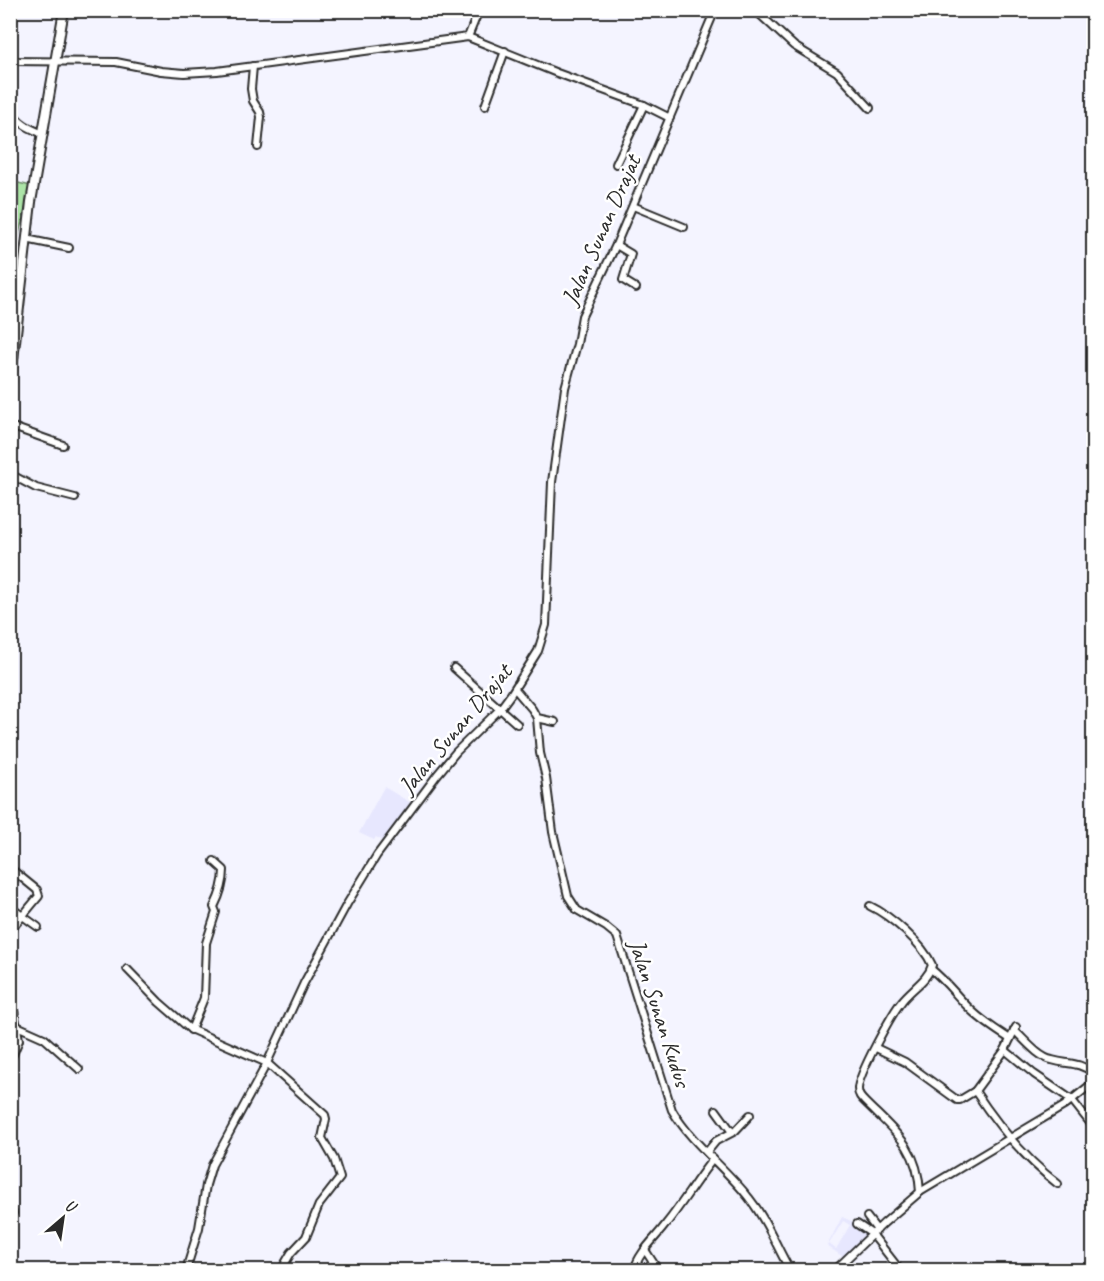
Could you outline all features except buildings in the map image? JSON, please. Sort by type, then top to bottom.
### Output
[{"type":"street","points":[[10,386],[26,239],[64,10]]},
{"type":"street","points":[[468,37],[479,10]]},
{"type":"street","name":"Jalan Sunan Drajat","points":[[186,1270],[199,1228],[206,1185],[212,1165],[267,1063],[304,983],[365,873],[456,752],[500,709],[533,661],[545,632],[552,482],[565,388],[583,311],[616,245],[715,10]]},
{"type":"street","points":[[754,10],[794,46],[837,72],[870,108]]},
{"type":"street","points":[[10,61],[116,62],[184,73],[468,37],[644,105],[670,118]]},
{"type":"street","points":[[485,106],[505,51]]},
{"type":"street","points":[[253,66],[252,95],[261,117],[258,147]]},
{"type":"street","points":[[616,164],[644,105]]},
{"type":"street","points":[[11,110],[23,125],[43,134]]},
{"type":"street","points":[[633,206],[684,227]]},
{"type":"street","points":[[26,239],[69,248]]},
{"type":"street","points":[[616,245],[631,254],[623,280],[636,288]]},
{"type":"street","points":[[10,426],[63,445]]},
{"type":"street","points":[[10,474],[36,488],[75,498]]},
{"type":"street","points":[[454,668],[517,724]]},
{"type":"street","points":[[515,689],[537,718],[555,722]]},
{"type":"street","name":"Jalan Sunan Kudus","points":[[537,718],[540,753],[553,832],[568,896],[577,910],[606,927],[616,936],[672,1110],[684,1129],[735,1181],[758,1209],[790,1270]]},
{"type":"street","points":[[191,1030],[204,998],[206,943],[216,912],[214,907],[224,881],[224,870],[214,861]]},
{"type":"street","points":[[10,868],[39,896],[10,932]]},
{"type":"street","points":[[870,906],[899,926],[932,965],[900,1004],[876,1048],[858,1089],[859,1094],[909,1147],[919,1173],[920,1192]]},
{"type":"street","points":[[10,907],[38,927]]},
{"type":"street","points":[[127,969],[159,1002],[191,1030],[267,1063],[325,1115],[326,1119],[321,1134],[340,1176],[319,1205],[306,1237],[291,1253],[281,1270]]},
{"type":"street","points":[[931,969],[983,1021],[1010,1039]]},
{"type":"street","points":[[10,993],[18,1040],[10,1059]]},
{"type":"street","points":[[17,1026],[44,1038],[80,1069]]},
{"type":"street","points":[[876,1048],[904,1062],[957,1100],[975,1091],[1005,1050],[1015,1028],[1050,1060],[1078,1064],[1094,1072]]},
{"type":"street","points":[[1005,1050],[1034,1074],[1072,1100],[1094,1128]]},
{"type":"street","points":[[836,1270],[874,1232],[920,1192],[1072,1100],[1094,1082]]},
{"type":"street","points":[[975,1091],[1010,1139],[1058,1184]]},
{"type":"street","points":[[716,1110],[732,1132]]},
{"type":"street","points":[[707,1152],[716,1141],[732,1132],[750,1114]]},
{"type":"street","points":[[634,1270],[645,1250],[667,1224],[693,1184],[713,1159]]},
{"type":"street","points":[[867,1217],[874,1232],[900,1270]]},
{"type":"street","points":[[857,1224],[874,1232]]},
{"type":"street","points":[[645,1250],[658,1270]]},
{"type":"shaded area","points":[[384,787],[411,803],[385,842],[359,833]]},
{"type":"shaded area","points":[[842,1217],[872,1230],[845,1258],[827,1246]],"holes":[[[843,1221],[850,1225],[836,1249],[829,1244]]]},
{"type":"green space","points":[[10,181],[31,186],[16,245],[11,243]]}]
